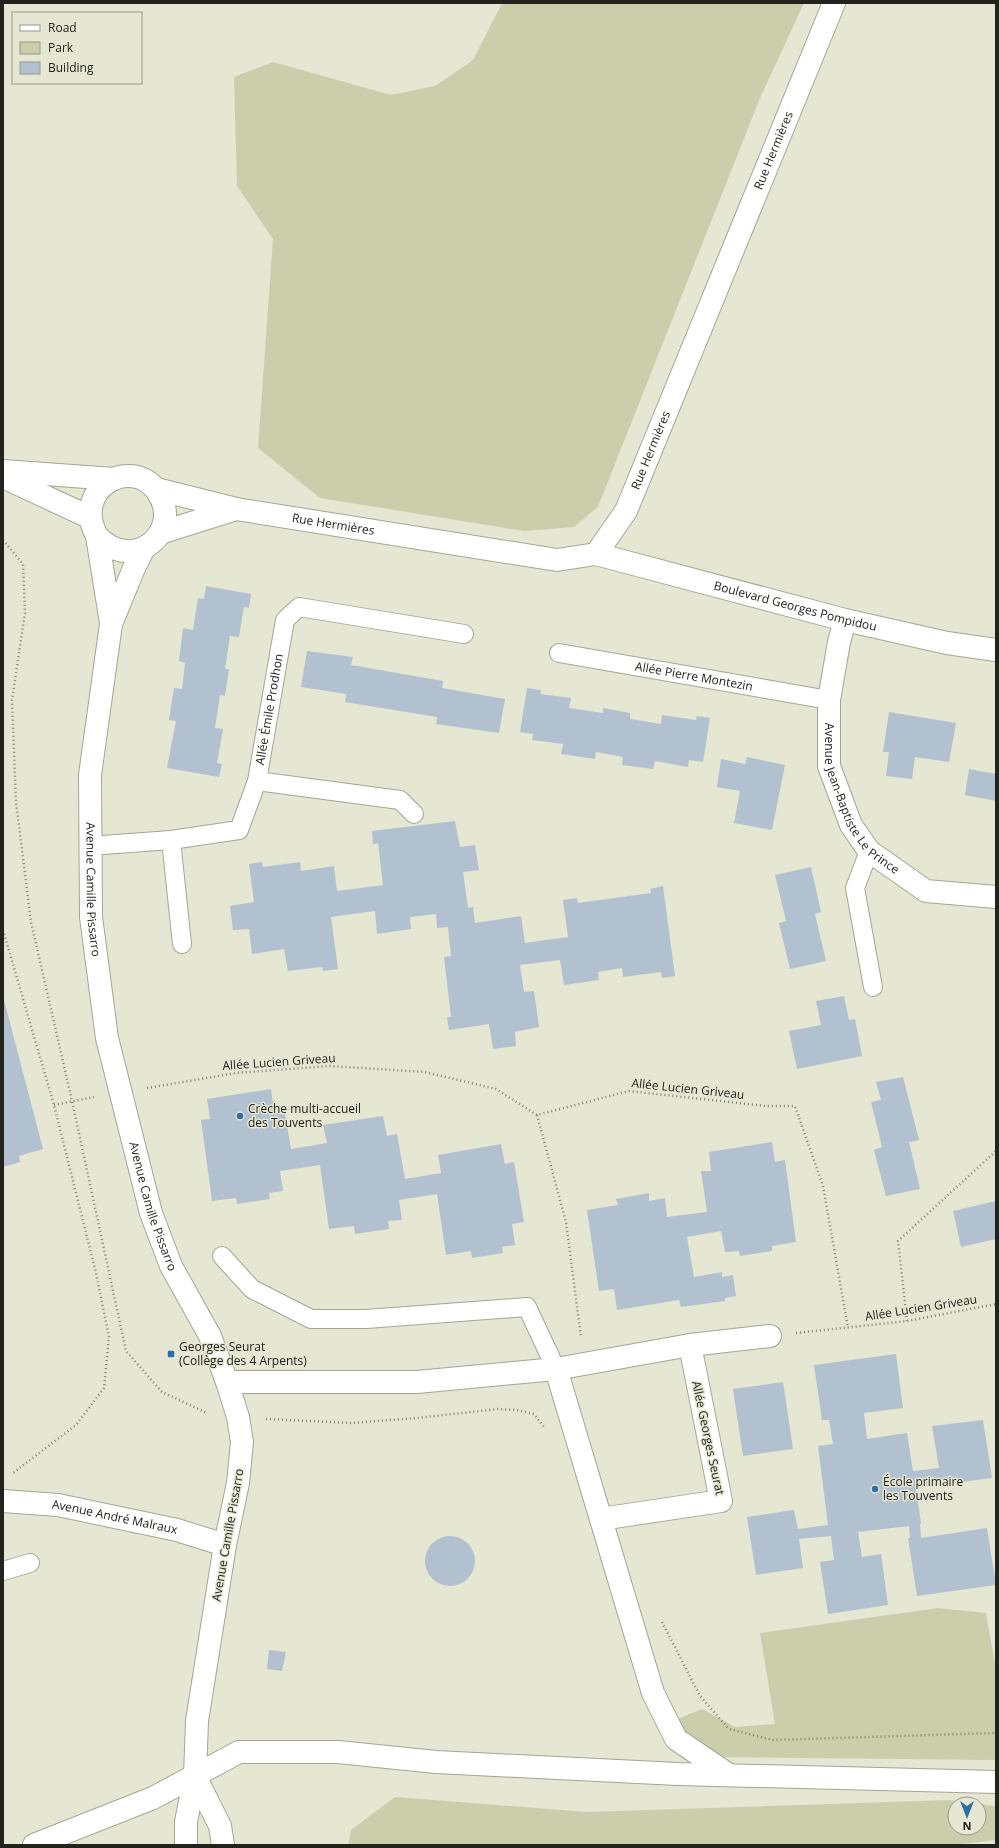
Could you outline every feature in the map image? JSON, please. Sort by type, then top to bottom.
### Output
[{"type":"main road","name":"Rue Hermières","points":[[156,489],[236,509],[557,560],[596,554],[626,511],[834,3]]},
{"type":"main road","points":[[3,471],[114,479]]},
{"type":"main road","points":[[152,540],[164,522],[165,511],[162,499],[156,489],[137,477],[125,476],[114,479],[103,485],[95,494],[90,505],[93,526],[104,544],[113,549],[124,551],[134,551],[152,540],[236,509]]},
{"type":"main road","points":[[3,477],[93,526]]},
{"type":"main road","name":"Avenue Camille Pissarro","points":[[93,526],[111,624]]},
{"type":"main road","name":"Avenue Camille Pissarro","points":[[152,540],[134,568],[111,624],[90,775],[90,917],[107,1038],[154,1220],[171,1266],[210,1336],[238,1417],[242,1442],[238,1483],[225,1545],[197,1721],[195,1776],[186,1822],[186,1845]]},
{"type":"main road","name":"Boulevard Georges Pompidou","points":[[596,554],[845,620],[948,643],[996,650]]},
{"type":"main road","name":"Avenue Jean-Baptiste Le Prince","points":[[845,620],[829,700],[830,766],[852,825],[869,851],[926,891],[996,897]]},
{"type":"main road","points":[[227,1382],[417,1382],[556,1369],[690,1345],[770,1336]]},
{"type":"main road","name":"Allée Georges Seurat","points":[[601,1519],[721,1501],[690,1345]]},
{"type":"main road","points":[[556,1369],[653,1693],[676,1739],[729,1775]]},
{"type":"main road","name":"Avenue André Malraux","points":[[3,1502],[58,1505],[176,1530],[225,1545]]},
{"type":"main road","points":[[34,1845],[153,1798],[239,1752],[338,1752],[436,1762],[729,1775],[996,1782]]},
{"type":"main road","name":"Avenue Camille Pissarro","points":[[195,1776],[220,1826],[223,1845]]},
{"type":"lane","name":"Allée Émile Prodhon","points":[[89,846],[171,840],[239,830],[257,781],[285,620],[299,607],[464,634]]},
{"type":"lane","name":"Allée Pierre Montezin","points":[[559,653],[829,700]]},
{"type":"lane","points":[[257,781],[400,800],[414,814]]},
{"type":"lane","points":[[171,840],[182,944]]},
{"type":"lane","points":[[869,851],[855,888],[873,987]]},
{"type":"lane","points":[[222,1256],[252,1289],[311,1318],[366,1318],[527,1306],[556,1369]]},
{"type":"lane","points":[[3,1570],[30,1563]]},
{"type":"path","points":[[3,540],[23,564],[26,613],[12,700],[16,802],[31,922],[72,1101],[126,1351],[162,1392],[204,1413],[238,1417],[351,1423],[417,1418],[498,1409],[516,1410],[534,1414],[547,1431]]},
{"type":"path","points":[[3,930],[54,1105],[96,1273],[109,1337],[104,1388],[76,1425],[9,1476]]},
{"type":"path","name":"Allée Lucien Griveau","points":[[54,1105],[236,1073],[329,1066],[432,1074],[496,1088],[537,1115],[629,1091],[766,1106],[795,1106],[823,1186],[848,1328]]},
{"type":"path","points":[[537,1115],[566,1222],[584,1363]]},
{"type":"path","points":[[907,1321],[898,1241],[996,1151]]},
{"type":"path","name":"Allée Lucien Griveau","points":[[770,1336],[907,1321],[996,1304]]},
{"type":"path","points":[[661,1619],[700,1696],[729,1729],[773,1740],[996,1733]]},
{"type":"green space","points":[[502,3],[804,3],[760,98],[598,507],[574,527],[524,531],[320,498],[258,448],[273,239],[237,186],[234,77],[273,62],[391,95],[435,86],[473,60]]},
{"type":"green space","points":[[938,1608],[986,1613],[996,1670],[996,1760],[706,1757],[668,1723],[702,1709],[735,1727],[775,1724],[760,1633]]},
{"type":"green space","points":[[395,1797],[587,1812],[947,1800],[947,1836],[987,1836],[987,1805],[996,1806],[996,1840],[955,1845],[348,1845],[351,1830]]},
{"type":"building","points":[[206,586],[251,594],[249,608],[244,607],[239,637],[230,636],[225,669],[229,669],[225,696],[220,695],[215,728],[223,729],[217,763],[222,764],[219,777],[167,768],[176,721],[169,720],[174,688],[182,689],[185,663],[179,661],[183,628],[193,630],[198,598],[204,599]]},
{"type":"building","points":[[307,651],[353,657],[351,665],[443,681],[442,688],[505,699],[499,733],[436,724],[437,717],[345,702],[346,694],[301,687]]},
{"type":"building","points":[[527,688],[541,690],[540,694],[571,698],[569,708],[603,713],[603,708],[630,713],[630,719],[661,724],[662,715],[696,720],[697,716],[710,718],[703,762],[689,760],[688,767],[655,761],[653,769],[622,765],[623,757],[596,752],[595,759],[561,754],[563,744],[532,740],[533,734],[520,732]]},
{"type":"building","points":[[889,712],[956,723],[949,762],[915,757],[912,779],[886,776],[889,752],[883,752]]},
{"type":"building","points":[[747,757],[785,765],[772,830],[734,823],[740,791],[717,787],[721,759],[745,764]]},
{"type":"building","points":[[969,769],[996,774],[996,801],[965,795]]},
{"type":"building","points":[[455,821],[460,847],[475,845],[479,870],[463,872],[468,908],[473,907],[475,923],[521,916],[525,943],[568,937],[563,900],[577,898],[578,903],[651,893],[650,889],[663,886],[675,976],[662,978],[661,972],[623,977],[622,968],[598,972],[599,980],[564,985],[560,960],[520,965],[524,992],[534,991],[539,1027],[515,1032],[516,1046],[493,1049],[489,1024],[449,1030],[447,1017],[451,1017],[444,957],[451,956],[448,927],[437,928],[436,914],[410,917],[411,929],[377,934],[375,911],[331,917],[338,969],[323,971],[322,967],[288,971],[284,949],[252,954],[249,929],[233,930],[230,906],[254,902],[249,864],[262,862],[263,867],[300,862],[301,871],[334,866],[337,891],[383,885],[378,843],[373,844],[372,831]]},
{"type":"building","points":[[811,867],[821,912],[815,914],[826,961],[790,969],[779,923],[786,921],[775,875]]},
{"type":"building","points":[[3,996],[43,1149],[19,1156],[20,1162],[3,1167]]},
{"type":"building","points":[[844,996],[849,1020],[855,1019],[862,1056],[797,1069],[789,1031],[821,1025],[816,1001]]},
{"type":"building","points":[[903,1077],[919,1140],[909,1142],[920,1189],[886,1196],[874,1150],[882,1147],[871,1102],[881,1100],[876,1082]]},
{"type":"building","points":[[271,1089],[274,1110],[284,1108],[291,1149],[327,1143],[323,1125],[383,1116],[387,1136],[397,1134],[405,1179],[441,1173],[438,1155],[501,1144],[505,1164],[514,1162],[524,1222],[512,1224],[515,1245],[502,1247],[503,1253],[472,1258],[471,1251],[446,1255],[437,1194],[399,1200],[402,1220],[388,1221],[389,1229],[355,1234],[354,1226],[329,1229],[320,1165],[280,1171],[283,1191],[269,1193],[270,1199],[237,1204],[236,1198],[212,1201],[201,1120],[210,1119],[207,1099]]},
{"type":"building","points":[[772,1142],[775,1162],[785,1160],[796,1242],[772,1246],[772,1251],[740,1256],[739,1251],[725,1252],[721,1231],[687,1237],[694,1277],[722,1272],[722,1277],[733,1275],[736,1296],[725,1298],[725,1301],[681,1307],[679,1300],[617,1310],[614,1289],[599,1291],[587,1210],[618,1205],[616,1199],[649,1193],[649,1201],[665,1198],[667,1217],[707,1212],[701,1171],[711,1171],[709,1152]]},
{"type":"building","points":[[996,1201],[996,1239],[961,1247],[953,1211]]},
{"type":"building","points":[[896,1354],[903,1408],[864,1413],[867,1439],[907,1433],[913,1471],[939,1468],[932,1426],[983,1420],[992,1478],[916,1488],[921,1523],[921,1538],[987,1528],[996,1585],[917,1596],[908,1538],[910,1538],[909,1526],[858,1532],[862,1557],[881,1554],[888,1605],[828,1614],[820,1562],[834,1560],[831,1536],[799,1539],[803,1568],[756,1575],[747,1517],[794,1510],[798,1529],[828,1525],[818,1446],[833,1444],[829,1420],[822,1420],[814,1365]]},
{"type":"building","points":[[783,1382],[793,1449],[743,1456],[733,1389]]},
{"type":"building","points":[[450,1536],[464,1540],[471,1547],[475,1561],[471,1575],[464,1582],[450,1586],[436,1582],[429,1575],[425,1561],[429,1547],[436,1540]]},
{"type":"building","points":[[269,1650],[286,1652],[282,1671],[267,1669]]},
{"type":"place","name":"Crèche multi-accueil des Touvents","points":[[240,1116]]},
{"type":"place","name":"Georges Seurat (Collège des 4 Arpents)","points":[[171,1354]]},
{"type":"place","name":"École primaire les Touvents","points":[[875,1489]]}]
